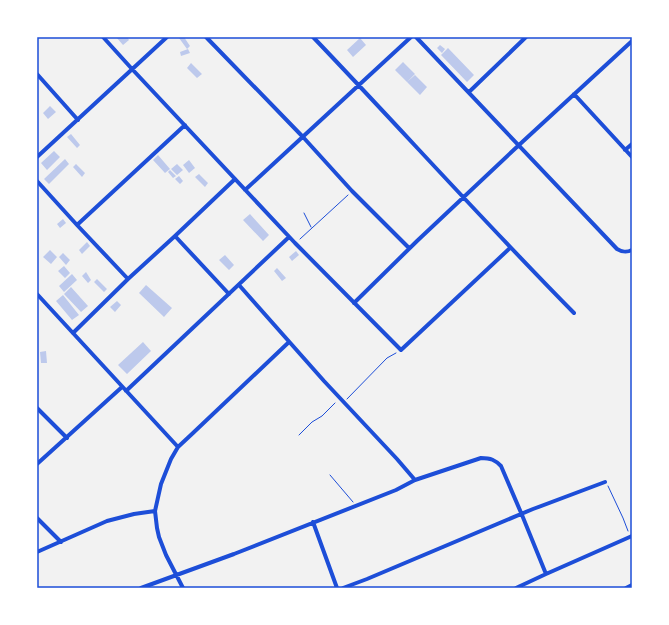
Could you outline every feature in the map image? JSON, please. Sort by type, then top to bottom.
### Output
[{"type":"street","points":[[103,37],[289,237],[401,350],[510,248]]},
{"type":"street","points":[[37,158],[167,37]]},
{"type":"street","points":[[206,37],[303,137],[352,191],[409,248]]},
{"type":"street","points":[[313,37],[510,248],[574,314]]},
{"type":"street","points":[[245,190],[411,37]]},
{"type":"street","points":[[416,37],[617,249],[622,252],[632,250]]},
{"type":"street","points":[[469,92],[526,37]]},
{"type":"street","points":[[354,303],[463,197],[632,41]]},
{"type":"street","points":[[37,74],[78,120]]},
{"type":"street","points":[[574,94],[632,157]]},
{"type":"street","points":[[77,225],[185,125]]},
{"type":"street","points":[[625,150],[632,144]]},
{"type":"street","points":[[73,333],[128,279],[235,179]]},
{"type":"street","points":[[37,181],[128,279]]},
{"type":"street","points":[[175,236],[229,294]]},
{"type":"street","points":[[126,391],[289,237]]},
{"type":"street","points":[[239,284],[289,342],[415,480]]},
{"type":"street","points":[[37,294],[178,447]]},
{"type":"street","points":[[182,588],[159,537],[155,511],[161,484],[171,459],[178,447],[289,342]]},
{"type":"street","points":[[37,464],[122,387]]},
{"type":"street","points":[[37,408],[66,438]]},
{"type":"street","points":[[141,588],[234,554],[396,490],[415,480],[482,458],[490,458],[502,466],[546,574]]},
{"type":"street","points":[[343,588],[605,482]]},
{"type":"street","points":[[37,552],[107,521],[134,514],[155,511]]},
{"type":"street","points":[[37,518],[61,542]]},
{"type":"street","points":[[313,522],[337,588]]},
{"type":"street","points":[[516,588],[631,536]]},
{"type":"street","points":[[626,588],[632,586]]},
{"type":"path","points":[[295,243],[352,191]]},
{"type":"path","points":[[304,213],[312,228]]},
{"type":"path","points":[[344,402],[387,358],[401,350]]},
{"type":"path","points":[[299,435],[312,422],[322,416],[340,398]]},
{"type":"path","points":[[330,475],[357,505]]},
{"type":"path","points":[[605,482],[624,518],[631,536]]},
{"type":"building","points":[[116,37],[127,37],[129,40],[123,45]]},
{"type":"building","points":[[184,37],[190,46],[187,49],[179,38]]},
{"type":"building","points":[[360,38],[366,45],[353,57],[347,50]]},
{"type":"building","points":[[440,45],[445,49],[442,53],[437,48]]},
{"type":"building","points":[[448,48],[474,75],[467,82],[441,55]]},
{"type":"building","points":[[188,49],[190,53],[181,56],[180,52]]},
{"type":"building","points":[[403,62],[415,74],[407,82],[395,70]]},
{"type":"building","points":[[191,63],[202,74],[197,78],[187,68]]},
{"type":"building","points":[[415,75],[427,87],[420,95],[407,82]]},
{"type":"building","points":[[50,106],[56,112],[48,119],[43,113]]},
{"type":"building","points":[[71,134],[80,145],[77,148],[67,137]]},
{"type":"building","points":[[54,151],[60,157],[47,170],[41,163]]},
{"type":"building","points":[[158,155],[170,169],[165,173],[153,160]]},
{"type":"building","points":[[65,159],[69,164],[49,184],[44,179]]},
{"type":"building","points":[[189,160],[195,168],[189,173],[183,165]]},
{"type":"building","points":[[76,164],[85,173],[82,177],[73,167]]},
{"type":"building","points":[[177,164],[183,170],[177,175],[171,169]]},
{"type":"building","points":[[170,170],[176,176],[173,178],[168,172]]},
{"type":"building","points":[[199,174],[208,183],[205,187],[195,177]]},
{"type":"building","points":[[179,176],[183,181],[180,184],[175,179]]},
{"type":"building","points":[[250,214],[269,235],[263,241],[243,220]]},
{"type":"building","points":[[63,219],[66,223],[60,228],[57,224]]},
{"type":"building","points":[[87,242],[90,246],[82,254],[79,250]]},
{"type":"building","points":[[50,250],[57,257],[51,264],[43,257]]},
{"type":"building","points":[[296,251],[299,255],[292,261],[289,257]]},
{"type":"building","points":[[63,253],[70,260],[66,265],[59,257]]},
{"type":"building","points":[[225,255],[234,265],[229,270],[219,260]]},
{"type":"building","points":[[64,266],[70,273],[65,278],[58,271]]},
{"type":"building","points":[[277,268],[286,278],[282,281],[274,271]]},
{"type":"building","points":[[86,272],[91,280],[88,283],[82,276]]},
{"type":"building","points":[[72,274],[77,280],[64,292],[59,286]]},
{"type":"building","points":[[97,279],[107,289],[104,292],[94,282]]},
{"type":"building","points":[[146,285],[172,308],[164,317],[139,293]]},
{"type":"building","points":[[71,287],[88,306],[81,312],[64,294]]},
{"type":"building","points":[[63,295],[79,315],[72,320],[56,301]]},
{"type":"building","points":[[117,301],[121,305],[115,312],[110,307]]},
{"type":"building","points":[[143,342],[151,351],[127,374],[118,365]]},
{"type":"building","points":[[46,351],[47,363],[41,363],[40,352]]}]
